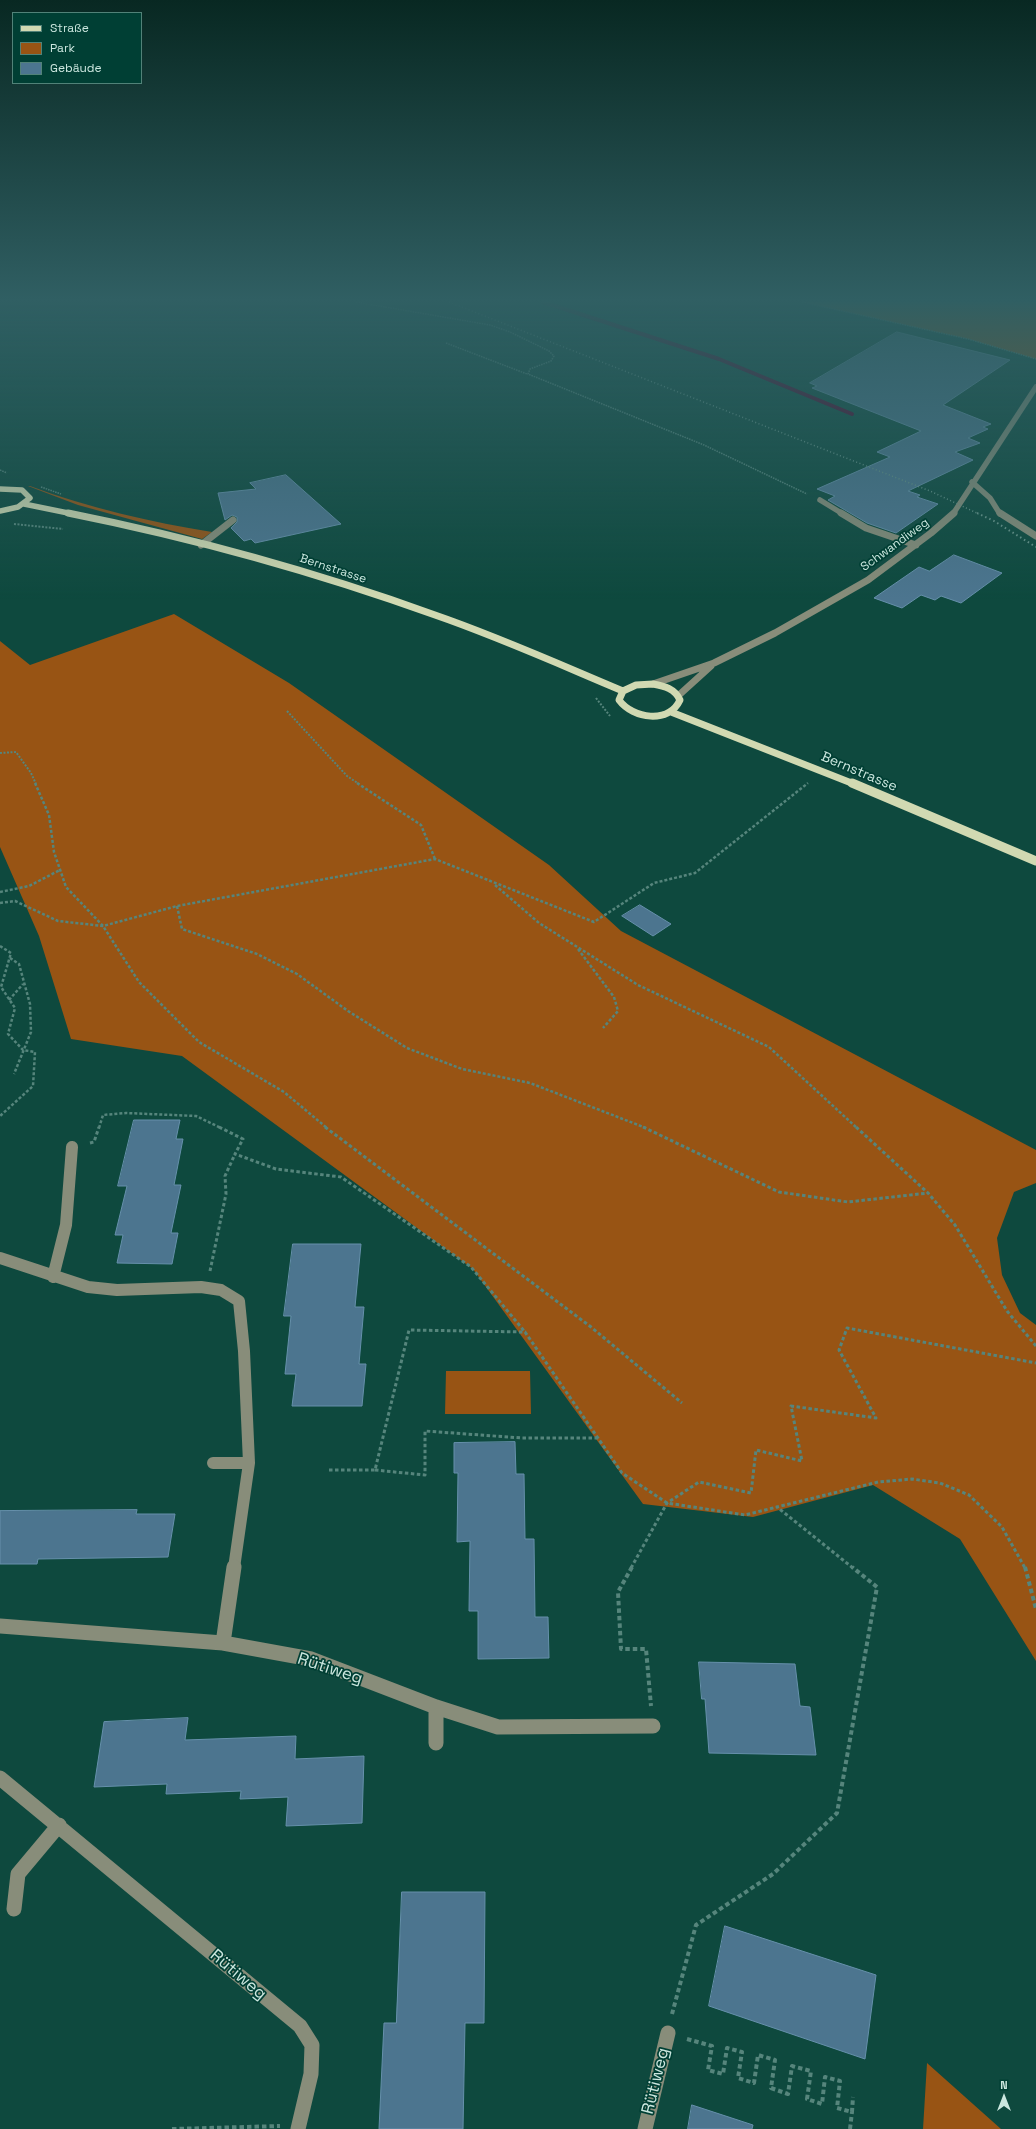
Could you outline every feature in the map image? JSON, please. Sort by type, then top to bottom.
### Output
[{"type":"main road","points":[[0,490],[17,489],[27,492],[30,498],[24,504],[11,510],[0,511]]},
{"type":"main road","name":"Bernstrasse","points":[[24,504],[102,519],[306,572],[436,615],[623,691]]},
{"type":"main road","points":[[653,684],[669,688],[679,695],[680,704],[671,712],[648,716],[625,709],[619,700],[623,691],[636,685],[653,684]]},
{"type":"main road","name":"Bernstrasse","points":[[671,712],[822,770],[1036,861]]},
{"type":"street","name":"Schwandiweg","points":[[653,684],[714,663],[775,633],[843,595],[916,545],[951,516],[1026,401]]},
{"type":"street","points":[[972,482],[990,498],[1001,515],[1036,536]]},
{"type":"street","points":[[820,500],[866,528],[916,545]]},
{"type":"street","points":[[201,545],[233,520]]},
{"type":"street","name":"Schwandiweg","points":[[679,695],[714,663]]},
{"type":"street","points":[[52,1277],[66,1225],[72,1147]]},
{"type":"street","points":[[0,1258],[52,1277],[88,1287],[117,1290],[201,1288],[220,1290],[239,1302],[244,1351],[249,1463],[224,1643]]},
{"type":"street","points":[[213,1463],[249,1463]]},
{"type":"street","name":"Rütiweg","points":[[0,1626],[224,1643],[311,1659],[436,1707],[498,1727],[653,1726]]},
{"type":"street","points":[[436,1707],[436,1743]]},
{"type":"street","name":"Rütiweg","points":[[0,1778],[300,2026],[312,2045],[311,2074],[298,2127]]},
{"type":"street","points":[[14,1909],[18,1874],[58,1825]]},
{"type":"street","name":"Rütiweg","points":[[645,2129],[668,2034]]},
{"type":"path","points":[[596,401],[704,445],[820,500]]},
{"type":"path","points":[[8,524],[66,530]]},
{"type":"path","points":[[595,696],[608,714],[613,718]]},
{"type":"path","points":[[287,711],[347,776],[421,825],[435,859]]},
{"type":"path","points":[[0,753],[16,752],[31,773],[49,815],[54,852],[66,887],[103,926],[139,982],[199,1042],[284,1092],[342,1141],[591,1327],[682,1403]]},
{"type":"path","points":[[0,903],[15,901],[58,921],[103,926],[177,906],[435,859],[594,922],[654,883],[695,873],[822,770]]},
{"type":"path","points":[[0,892],[29,886],[60,870]]},
{"type":"path","points":[[493,883],[539,923],[638,985],[768,1047],[928,1193],[955,1225],[1006,1311],[1036,1346]]},
{"type":"path","points":[[177,906],[182,929],[257,954],[297,974],[348,1011],[407,1048],[462,1069],[530,1083],[651,1130],[779,1192],[848,1202],[928,1193]]},
{"type":"path","points":[[0,946],[11,952],[1,987],[15,1008],[8,1034],[23,1050],[35,1052],[33,1086],[0,1116]]},
{"type":"path","points":[[576,947],[614,997],[618,1011],[603,1028]]},
{"type":"path","points":[[10,958],[19,964],[30,1004],[31,1032],[14,1074]]},
{"type":"path","points":[[9,1000],[24,983]]},
{"type":"path","points":[[72,1147],[94,1142],[103,1115],[126,1113],[196,1116],[243,1139],[234,1154],[225,1176],[226,1194],[210,1273]]},
{"type":"path","points":[[234,1154],[276,1170],[341,1177],[471,1267],[525,1332],[622,1473],[667,1503],[704,1510],[745,1515],[878,1482],[912,1479],[940,1483],[969,1495],[1002,1527],[1027,1571],[1036,1609]]},
{"type":"path","points":[[653,1726],[646,1649],[621,1649],[618,1592],[667,1503],[699,1482],[751,1492],[756,1450],[802,1461],[791,1406],[876,1418],[839,1350],[847,1328],[1036,1363]]},
{"type":"path","points":[[375,1470],[409,1330],[525,1332]]},
{"type":"path","points":[[329,1470],[375,1470],[425,1475],[425,1431],[522,1438],[598,1438]]},
{"type":"path","points":[[777,1507],[877,1587],[837,1813],[774,1874],[696,1925],[675,1998],[668,2034],[712,2046],[708,2070],[723,2074],[727,2048],[742,2052],[738,2078],[754,2083],[758,2055],[775,2060],[771,2088],[788,2094],[792,2066],[810,2071],[807,2099],[822,2104],[825,2077],[840,2081],[837,2108],[852,2112]]},
{"type":"path","points":[[850,2129],[853,2097]]},
{"type":"path","points":[[172,2129],[298,2127]]},
{"type":"green space","points":[[28,486],[120,514],[212,532],[202,539],[78,505]]},
{"type":"green space","points":[[174,614],[289,683],[549,865],[621,931],[1036,1150],[1036,1183],[1014,1192],[997,1238],[1002,1275],[1020,1313],[1036,1325],[1036,1661],[960,1539],[873,1485],[753,1517],[643,1504],[473,1269],[182,1056],[71,1039],[39,936],[0,847],[0,641],[30,665]]},
{"type":"green space","points":[[446,1371],[530,1371],[531,1414],[445,1414]]},
{"type":"green space","points":[[927,2063],[1001,2129],[923,2129]]},
{"type":"building","points":[[846,401],[948,401],[943,405],[991,424],[983,427],[988,429],[968,438],[980,443],[955,452],[973,460],[908,491],[920,495],[917,497],[938,504],[896,533],[867,523],[828,500],[835,496],[817,489],[890,457],[877,452],[921,431]]},
{"type":"building","points":[[286,475],[341,524],[255,543],[251,539],[244,541],[231,528],[237,522],[237,517],[232,515],[225,520],[218,493],[256,489],[250,483]]},
{"type":"building","points":[[954,555],[1002,573],[961,603],[941,596],[935,600],[921,595],[902,608],[874,598],[919,567],[929,571]]},
{"type":"building","points":[[640,905],[671,924],[653,936],[622,916]]},
{"type":"building","points":[[134,1120],[180,1120],[176,1139],[183,1139],[174,1185],[181,1185],[171,1233],[178,1233],[172,1264],[117,1263],[123,1235],[115,1235],[127,1186],[118,1186]]},
{"type":"building","points":[[293,1244],[361,1244],[355,1307],[364,1307],[359,1364],[366,1364],[362,1406],[292,1406],[296,1374],[285,1374],[291,1316],[284,1316]]},
{"type":"building","points":[[515,1442],[516,1474],[524,1474],[525,1539],[534,1539],[535,1617],[548,1617],[549,1658],[478,1659],[478,1611],[469,1611],[470,1541],[457,1542],[458,1473],[454,1473],[454,1443]]},
{"type":"building","points":[[137,1510],[136,1514],[175,1514],[168,1557],[38,1559],[37,1564],[0,1564],[0,1511]]},
{"type":"building","points":[[699,1662],[795,1664],[800,1706],[810,1707],[816,1755],[709,1753],[705,1699],[702,1699]]},
{"type":"building","points":[[188,1718],[185,1740],[296,1736],[295,1759],[364,1756],[362,1823],[286,1826],[288,1797],[240,1799],[241,1791],[166,1794],[167,1784],[94,1787],[104,1722]]},
{"type":"building","points":[[402,1892],[485,1892],[484,2023],[465,2023],[463,2129],[379,2129],[384,2023],[396,2023]]},
{"type":"building","points":[[725,1926],[876,1975],[865,2059],[709,2006]]},
{"type":"building","points":[[692,2105],[753,2125],[752,2129],[688,2129]]},
{"type":"waterway","points":[[821,401],[852,414]]},
{"type":"railway","points":[[702,401],[930,491],[979,514]]},
{"type":"railway","points":[[977,513],[994,521],[1036,547]]}]
